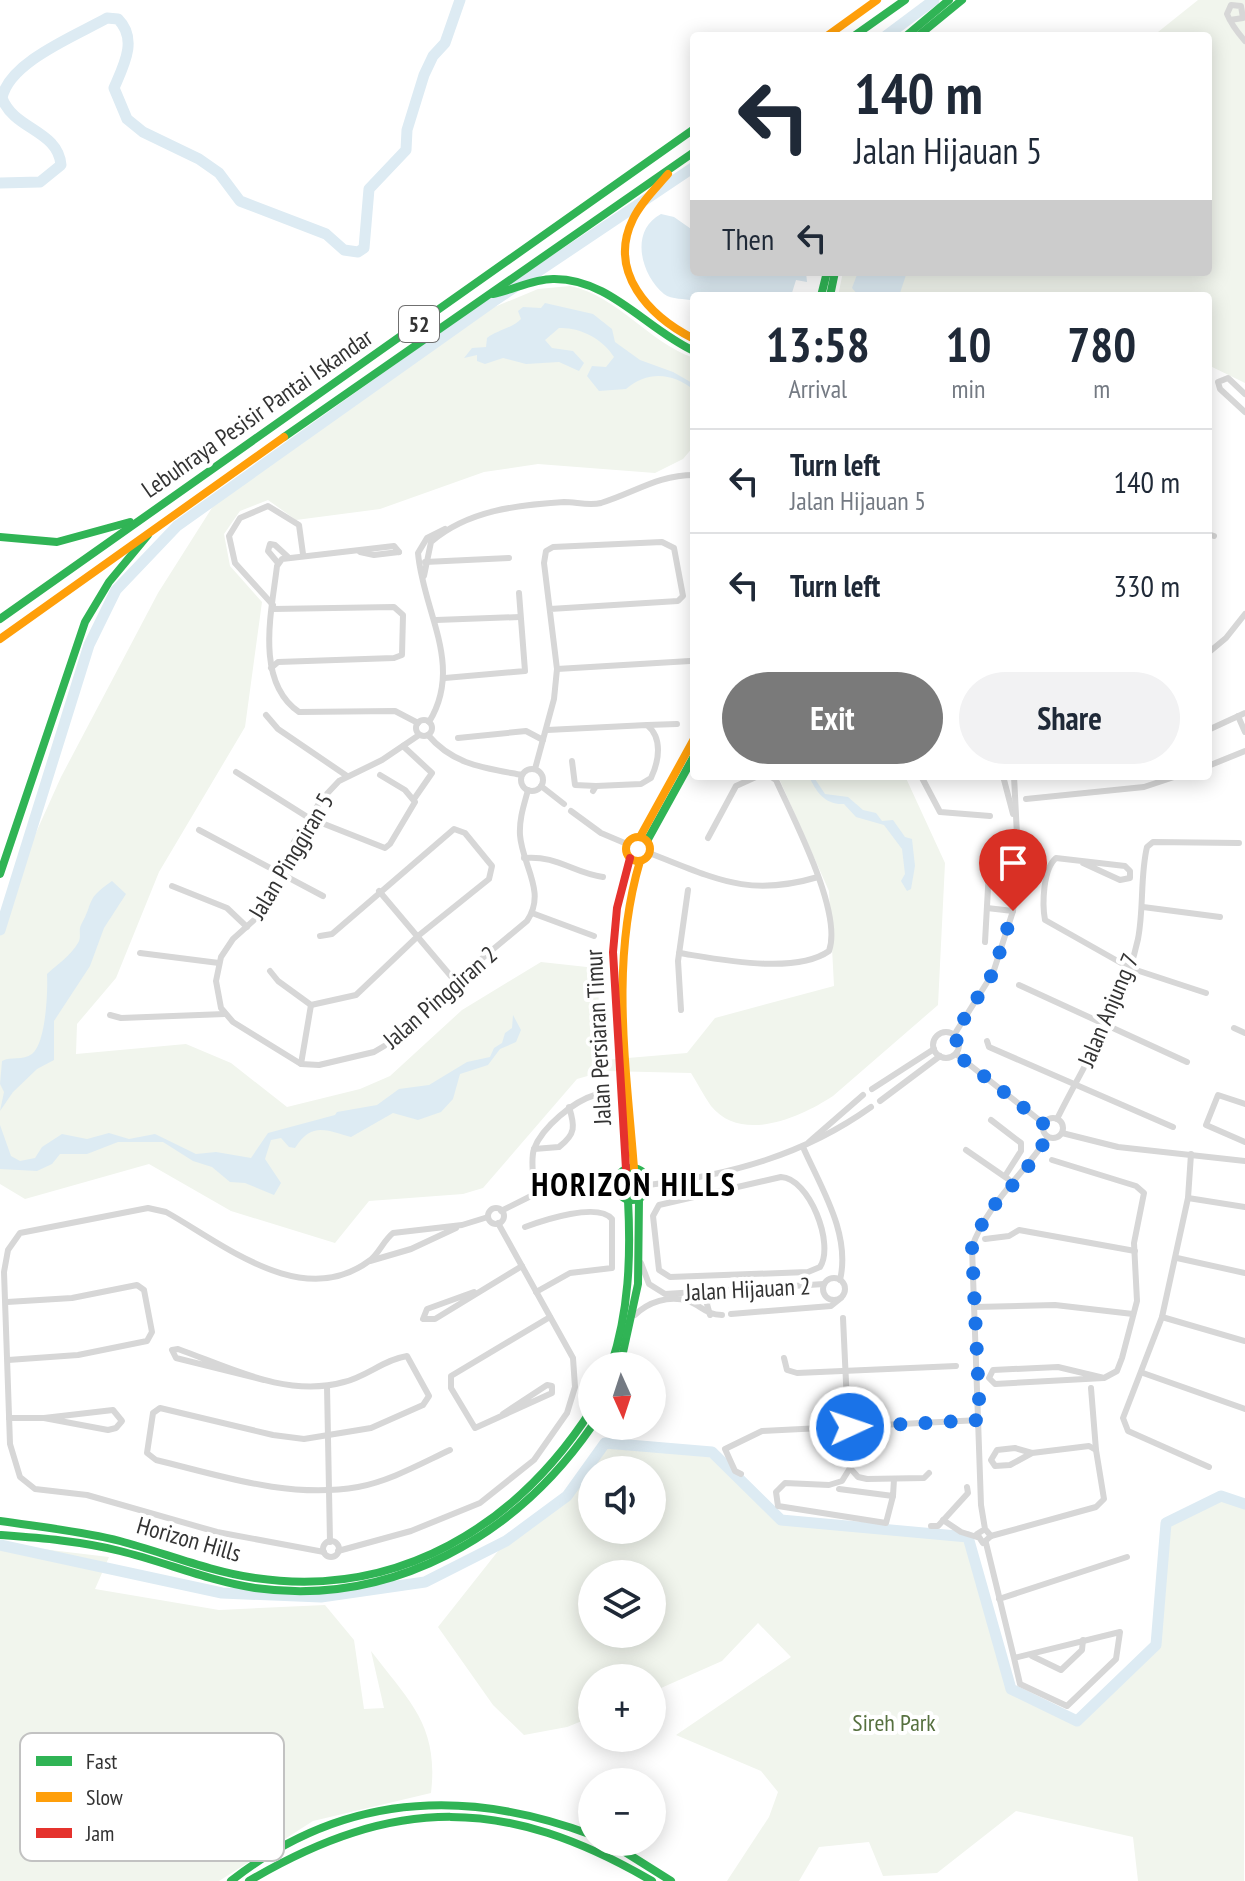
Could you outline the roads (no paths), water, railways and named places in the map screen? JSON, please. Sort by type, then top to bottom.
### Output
[{"type":"main road","points":[[833,32],[877,0]]},
{"type":"main road","points":[[860,32],[905,0]]},
{"type":"main road","points":[[911,32],[949,0]]},
{"type":"main road","points":[[923,32],[962,0]]},
{"type":"main road","name":"Lebuhraya Pesisir Pantai Iskandar","points":[[0,619],[690,132]]},
{"type":"main road","name":"Lebuhraya Pesisir Pantai Iskandar","points":[[0,639],[152,529],[690,155]]},
{"type":"main road","points":[[681,161],[632,219],[626,238],[625,261],[628,276],[644,302],[690,336]]},
{"type":"main road","points":[[487,295],[543,280],[586,283],[607,292],[661,333],[690,349]]},
{"type":"main road","points":[[0,537],[44,543],[70,541],[144,518]]},
{"type":"main road","points":[[0,874],[85,622],[99,596],[152,529]]},
{"type":"main road","points":[[635,860],[649,853],[644,839],[690,747]]},
{"type":"main road","points":[[627,844],[644,839],[690,763]]},
{"type":"main road","name":"Jalan Persiaran Timur","points":[[627,844],[635,860],[617,908],[613,952],[630,1168]]},
{"type":"main road","points":[[615,1352],[626,1313],[629,1282],[628,1200],[616,1188],[616,1178],[630,1168],[646,1176],[648,1185],[639,1199],[641,1263],[635,1315],[624,1352]]},
{"type":"main road","points":[[628,1200],[639,1199]]},
{"type":"main road","name":"Horizon Hills","points":[[0,1521],[117,1540],[218,1572],[276,1581],[349,1579],[411,1563],[463,1540],[506,1510],[559,1460],[578,1431]]},
{"type":"main road","name":"Horizon Hills","points":[[0,1535],[118,1550],[215,1581],[259,1588],[348,1588],[413,1572],[467,1547],[511,1516],[554,1475],[581,1440]]},
{"type":"main road","points":[[284,1848],[305,1835],[405,1806],[454,1803],[494,1807],[539,1816],[578,1830]]},
{"type":"main road","points":[[284,1858],[340,1833],[407,1817],[454,1814],[496,1818],[565,1836],[598,1849],[652,1881]]},
{"type":"main road","points":[[631,1856],[671,1881]]},
{"type":"main road","points":[[231,1881],[263,1861]]},
{"type":"main road","points":[[249,1881],[279,1861]]},
{"type":"street","points":[[1245,29],[1241,21],[1244,11],[1240,3],[1228,4],[1227,14],[1245,41]]},
{"type":"street","points":[[1230,20],[1241,21]]},
{"type":"street","points":[[1245,394],[1228,378],[1218,382],[1220,389],[1245,412]]},
{"type":"street","points":[[429,722],[437,710],[445,678],[436,620],[418,553],[421,544],[434,533],[504,507],[599,503],[666,476],[690,475]]},
{"type":"street","points":[[271,668],[278,662],[398,658],[404,648],[403,615],[394,607],[273,607],[235,563],[229,536],[240,518],[268,506],[299,525],[303,554]]},
{"type":"street","points":[[424,576],[431,542],[453,528]]},
{"type":"street","points":[[418,723],[419,735],[428,735],[447,755],[462,762],[522,775],[535,769],[547,730],[557,669],[550,609],[544,554],[553,547],[662,542],[672,545],[683,585],[683,596],[678,601],[550,609]]},
{"type":"street","points":[[288,557],[270,544],[268,551],[278,564],[268,649],[271,668],[290,704],[299,712],[395,711],[418,723],[429,722]]},
{"type":"street","points":[[278,564],[288,557],[303,554],[394,546],[399,549],[397,554],[374,555],[355,550]]},
{"type":"street","points":[[425,562],[509,558]]},
{"type":"street","points":[[445,678],[525,671],[519,593]]},
{"type":"street","points":[[1212,650],[1245,614]]},
{"type":"street","points":[[436,620],[520,617]]},
{"type":"street","points":[[557,669],[690,661]]},
{"type":"street","points":[[266,715],[278,729],[347,776]]},
{"type":"street","points":[[1212,728],[1241,715],[1245,732]]},
{"type":"street","points":[[428,735],[432,728],[429,722]]},
{"type":"street","points":[[547,730],[677,724]]},
{"type":"street","points":[[572,761],[575,785],[595,788],[641,784],[651,778],[658,753],[653,730],[647,725]]},
{"type":"street","points":[[458,738],[526,731],[543,740]]},
{"type":"street","name":"Jalan Pinggiran 5","points":[[219,963],[233,939],[264,911],[309,818],[322,799],[347,776],[419,735]]},
{"type":"street","points":[[236,772],[309,818],[385,848],[414,809],[414,799],[432,773],[403,746]]},
{"type":"street","points":[[1212,764],[1245,751]]},
{"type":"street","points":[[535,769],[542,775],[541,786]]},
{"type":"street","points":[[380,775],[414,799]]},
{"type":"street","points":[[522,775],[521,784],[528,790]]},
{"type":"street","points":[[708,838],[736,786],[749,780]]},
{"type":"street","points":[[679,953],[758,964],[824,954],[831,939],[824,891],[776,780]]},
{"type":"street","points":[[923,780],[940,812],[979,812],[990,816]]},
{"type":"street","points":[[1004,780],[1014,817]]},
{"type":"street","points":[[954,1035],[993,973],[1013,911],[1018,855],[1014,780]]},
{"type":"street","points":[[1026,799],[1144,787],[1165,780]]},
{"type":"street","points":[[528,790],[541,786]]},
{"type":"street","points":[[541,786],[564,804]]},
{"type":"street","points":[[528,790],[521,816],[524,858],[536,894],[532,913],[594,936]]},
{"type":"street","points":[[571,811],[601,833],[627,844]]},
{"type":"street","points":[[199,830],[323,896]]},
{"type":"street","points":[[270,971],[278,981],[311,1005],[356,995],[418,936],[491,876],[492,866],[462,830],[450,831],[332,934],[320,936]]},
{"type":"street","name":"Jalan Anjung 7","points":[[1057,1119],[1105,1027],[1130,968],[1143,907],[1145,851],[1153,842],[1239,843]]},
{"type":"street","points":[[649,853],[721,882],[757,888],[793,885],[818,877]]},
{"type":"street","points":[[524,858],[544,856],[588,875],[603,877]]},
{"type":"street","points":[[1083,863],[1120,880],[1130,878],[1130,871],[1125,866],[1061,858],[1051,862],[1045,920],[1130,968],[1206,993]]},
{"type":"street","points":[[985,942],[989,870]]},
{"type":"street","points":[[172,886],[227,908],[247,927]]},
{"type":"street","points":[[681,1010],[679,953],[688,890]]},
{"type":"street","points":[[379,891],[455,981]]},
{"type":"street","points":[[1143,907],[1220,917]]},
{"type":"street","points":[[987,908],[1013,911]]},
{"type":"street","name":"Jalan Pinggiran 2","points":[[301,1064],[319,1065],[374,1052],[391,1042],[455,981],[518,931],[532,913]]},
{"type":"street","points":[[140,953],[219,963],[216,989],[225,1014]]},
{"type":"street","points":[[1019,985],[1187,1062]]},
{"type":"street","points":[[110,1015],[121,1018],[225,1014],[301,1064],[311,1005]]},
{"type":"street","points":[[1234,1028],[1245,1033]]},
{"type":"street","points":[[940,1056],[934,1049],[934,1040],[941,1033],[954,1035]]},
{"type":"street","points":[[954,1035],[959,1046],[956,1054]]},
{"type":"street","points":[[987,1041],[988,1046],[1173,1127]]},
{"type":"street","points":[[872,1089],[934,1049]]},
{"type":"street","points":[[880,1101],[909,1083],[940,1056],[956,1054],[1043,1123]]},
{"type":"street","points":[[535,1194],[534,1149],[573,1102],[595,1095]]},
{"type":"street","points":[[803,1147],[863,1095]]},
{"type":"street","points":[[1245,1104],[1221,1095],[1215,1097],[1206,1127],[1245,1142]]},
{"type":"street","points":[[534,1149],[559,1147],[573,1133],[575,1125],[569,1107]]},
{"type":"street","points":[[648,1185],[721,1173],[775,1159],[841,1128],[871,1107]]},
{"type":"street","points":[[1043,1123],[1050,1118],[1057,1119],[1062,1125],[1062,1133]]},
{"type":"street","points":[[991,1120],[1021,1143],[1021,1151],[1005,1176]]},
{"type":"street","points":[[1043,1123],[1043,1131],[1048,1137],[1055,1138],[1062,1133],[1118,1147],[1245,1161]]},
{"type":"street","points":[[991,1536],[985,1529],[972,1247],[987,1213],[1013,1185],[1048,1137]]},
{"type":"street","points":[[803,1147],[842,1243],[840,1280],[846,1289],[841,1298],[827,1298],[824,1284],[833,1278],[840,1280]]},
{"type":"street","points":[[966,1150],[1005,1176],[1013,1185]]},
{"type":"street","points":[[1191,1154],[1188,1198],[1177,1258],[1143,1373],[1124,1412],[1124,1426],[1128,1431],[1209,1467]]},
{"type":"street","points":[[1052,1160],[1136,1186],[1144,1193],[1135,1251],[1137,1290],[1117,1371],[1104,1378],[995,1384],[989,1376],[993,1370],[1058,1367],[1104,1378]]},
{"type":"street","points":[[781,1177],[790,1177],[803,1192],[817,1220],[825,1249],[824,1261],[815,1271],[670,1277],[659,1270],[653,1216],[659,1205],[781,1177]]},
{"type":"street","points":[[803,1192],[820,1186]]},
{"type":"street","points":[[570,1192],[616,1188]]},
{"type":"street","points":[[488,1217],[498,1223],[573,1358],[575,1387],[567,1413],[534,1460],[480,1503],[411,1531],[338,1551],[332,1557],[324,1552],[217,1532],[87,1495],[35,1489],[20,1477],[13,1462],[9,1418],[5,1260],[20,1233],[148,1208],[177,1218],[245,1261],[282,1274],[332,1276],[411,1249],[462,1225],[488,1217],[492,1209],[501,1211],[535,1194],[560,1192]]},
{"type":"street","points":[[1188,1198],[1245,1207]]},
{"type":"street","points":[[498,1223],[503,1218],[501,1211]]},
{"type":"street","points":[[525,1227],[555,1215],[602,1213],[612,1219],[612,1268],[570,1273],[536,1292]]},
{"type":"street","points":[[370,1261],[393,1233],[462,1225]]},
{"type":"street","points":[[985,1239],[1009,1236],[1019,1230],[1135,1251]]},
{"type":"street","points":[[1177,1258],[1245,1273]]},
{"type":"street","name":"Jalan Hijauan 2","points":[[641,1263],[649,1284],[665,1294],[751,1291],[824,1284]]},
{"type":"street","points":[[474,1292],[427,1309],[423,1319],[435,1319],[474,1292],[522,1266]]},
{"type":"street","points":[[750,1275],[751,1291]]},
{"type":"street","points":[[7,1302],[72,1298],[132,1284],[144,1290],[152,1332],[147,1341],[78,1355],[8,1360]]},
{"type":"street","points":[[710,1315],[707,1304],[712,1293]]},
{"type":"street","name":"Jalan Hijauan 2","points":[[731,1314],[831,1306],[841,1298]]},
{"type":"street","name":"Jalan Hijauan 2","points":[[635,1315],[654,1301],[684,1300],[710,1315],[722,1315]]},
{"type":"street","points":[[975,1307],[1055,1305],[1133,1314]]},
{"type":"street","points":[[503,1414],[547,1385],[553,1388],[552,1393],[475,1428],[451,1388],[451,1376],[550,1317]]},
{"type":"street","points":[[1162,1317],[1245,1341]]},
{"type":"street","points":[[843,1318],[850,1468],[842,1481],[829,1485],[785,1483],[775,1496],[782,1509],[885,1523],[890,1519],[894,1479]]},
{"type":"street","points":[[264,1380],[178,1349],[172,1350],[176,1358],[264,1380],[295,1386],[327,1386],[407,1356],[428,1392],[426,1401],[371,1428],[329,1437],[273,1435],[160,1408],[153,1413],[146,1448],[151,1458],[264,1486],[329,1490],[392,1477],[450,1450]]},
{"type":"street","points":[[784,1358],[785,1366],[792,1373],[956,1366]]},
{"type":"street","points":[[1057,1381],[1058,1367]]},
{"type":"street","points":[[1033,1368],[1034,1382]]},
{"type":"street","points":[[1143,1373],[1245,1409]]},
{"type":"street","points":[[327,1386],[330,1542]]},
{"type":"street","points":[[986,1543],[991,1536],[1100,1505],[1105,1494],[1096,1450],[1091,1388]]},
{"type":"street","points":[[9,1418],[44,1418],[113,1410],[122,1421],[116,1428],[108,1430],[44,1418]]},
{"type":"street","points":[[741,1474],[733,1469],[725,1449],[762,1431],[980,1420]]},
{"type":"street","points":[[1032,1453],[1006,1448],[997,1450],[991,1460],[995,1466],[1002,1467],[1032,1453],[1084,1445],[1096,1450]]},
{"type":"street","points":[[850,1468],[858,1477],[867,1479],[924,1478],[929,1473]]},
{"type":"street","points":[[931,1526],[936,1527],[968,1493],[967,1487]]},
{"type":"street","points":[[839,1489],[893,1496]]},
{"type":"street","points":[[943,1520],[986,1543],[1020,1684],[1067,1706],[1116,1659],[1120,1632],[1014,1658]]},
{"type":"street","points":[[977,1537],[985,1529]]},
{"type":"street","points":[[330,1542],[336,1544],[338,1551]]},
{"type":"street","points":[[324,1552],[324,1546],[330,1542]]},
{"type":"street","points":[[999,1599],[1127,1557]]},
{"type":"street","points":[[1032,1656],[1061,1670],[1082,1650],[1083,1640]]},
{"type":"waterway","points":[[0,183],[40,182],[61,165],[52,144],[8,109],[2,98],[7,85],[45,51],[107,18],[118,19],[124,27],[128,44],[114,88],[127,119],[143,132],[199,159],[219,173],[240,201],[326,234],[344,250],[358,252],[364,248],[369,189],[406,150],[407,130],[424,75],[433,56],[445,43],[460,0]]},
{"type":"waterway","points":[[891,32],[934,0]]},
{"type":"waterway","points":[[0,930],[89,645],[116,590],[177,526],[494,301],[690,170]]},
{"type":"waterway","points":[[0,1545],[222,1593],[321,1597],[425,1582],[506,1541],[567,1496],[605,1443],[712,1452],[781,1520],[968,1537],[1011,1689],[1077,1721],[1156,1645],[1166,1523],[1221,1496],[1245,1504]]},
{"type":"district","name":"HORIZON HILLS","points":[[634,1184]]},
{"type":"park label","name":"Sireh Park","points":[[894,1722]]}]
